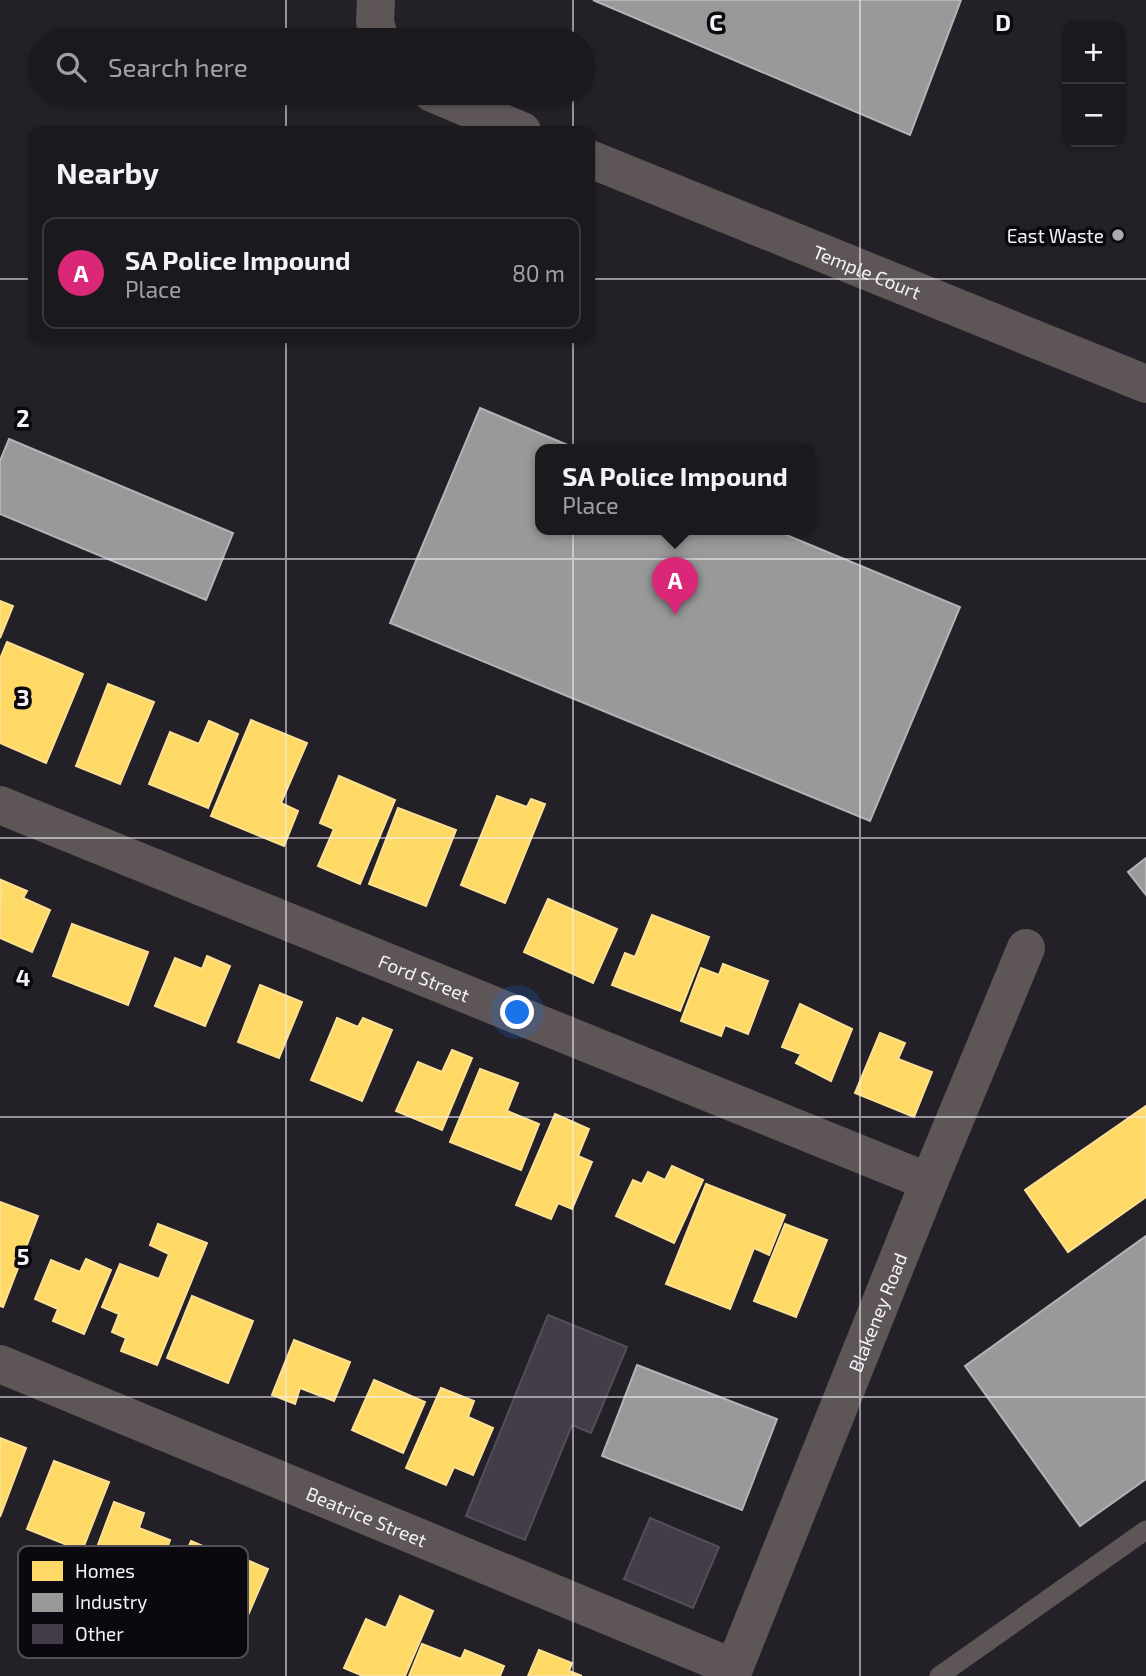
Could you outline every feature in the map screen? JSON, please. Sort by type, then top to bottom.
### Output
[{"type":"street","points":[[376,0],[377,28]]},
{"type":"street","points":[[460,105],[510,126]]},
{"type":"street","name":"Temple Court","points":[[595,161],[1146,384]]},
{"type":"street","name":"Ford Street","points":[[0,805],[929,1182]]},
{"type":"street","name":"Blakeney Road","points":[[732,1672],[1026,948]]},
{"type":"street","name":"Beatrice Street","points":[[0,1364],[732,1672]]},
{"type":"lane","points":[[939,1676],[1146,1530]]},
{"type":"building: Homes","points":[[0,601],[13,606],[0,638]]},
{"type":"building: Homes","points":[[7,642],[83,674],[46,763],[0,743],[0,659]]},
{"type":"building: Homes","points":[[108,684],[154,702],[120,784],[76,766]]},
{"type":"building: Homes","points":[[251,720],[307,743],[281,803],[298,811],[284,846],[211,816]]},
{"type":"building: Homes","points":[[209,721],[238,734],[208,808],[149,784],[170,732],[199,744]]},
{"type":"building: Homes","points":[[339,776],[395,800],[360,884],[318,866],[334,829],[320,823]]},
{"type":"building: Homes","points":[[497,796],[527,807],[531,799],[545,804],[505,903],[461,885]]},
{"type":"building: Homes","points":[[398,808],[456,830],[426,906],[369,884]]},
{"type":"building: Homes","points":[[1,880],[27,891],[23,898],[50,910],[32,952],[0,938]]},
{"type":"building: Homes","points":[[548,899],[617,929],[593,983],[524,952]]},
{"type":"building: Homes","points":[[652,915],[709,937],[680,1011],[612,985],[625,953],[635,957]]},
{"type":"building: Homes","points":[[72,924],[148,952],[128,1005],[53,976]]},
{"type":"building: Homes","points":[[207,956],[230,966],[205,1026],[155,1006],[175,958],[202,969]]},
{"type":"building: Homes","points":[[723,964],[768,981],[748,1034],[725,1025],[721,1036],[681,1021],[701,968],[719,975]]},
{"type":"building: Homes","points":[[260,985],[302,1002],[279,1058],[238,1042]]},
{"type":"building: Homes","points":[[800,1004],[852,1029],[831,1081],[796,1063],[801,1054],[782,1047]]},
{"type":"building: Homes","points":[[337,1018],[358,1027],[363,1018],[392,1030],[362,1101],[311,1080]]},
{"type":"building: Homes","points":[[880,1033],[905,1043],[898,1059],[932,1072],[914,1117],[855,1093]]},
{"type":"building: Homes","points":[[452,1050],[472,1058],[442,1130],[396,1111],[418,1062],[442,1072]]},
{"type":"building: Homes","points":[[480,1069],[518,1083],[507,1111],[539,1124],[521,1170],[450,1142]]},
{"type":"building: Homes","points":[[1146,1106],[1146,1197],[1068,1252],[1025,1190]]},
{"type":"building: Homes","points":[[555,1114],[589,1129],[578,1156],[592,1162],[572,1209],[558,1203],[551,1219],[516,1205]]},
{"type":"building: Homes","points":[[672,1166],[703,1180],[674,1243],[616,1216],[633,1180],[642,1184],[648,1172],[665,1180]]},
{"type":"building: Homes","points":[[706,1184],[785,1215],[769,1255],[754,1248],[730,1309],[666,1284]]},
{"type":"building: Homes","points":[[0,1202],[38,1216],[3,1307],[0,1306]]},
{"type":"building: Homes","points":[[158,1224],[207,1243],[157,1365],[121,1351],[126,1338],[112,1332],[119,1314],[102,1307],[120,1264],[159,1279],[169,1254],[150,1245]]},
{"type":"building: Homes","points":[[785,1224],[827,1240],[796,1317],[754,1301]]},
{"type":"building: Homes","points":[[86,1259],[111,1270],[84,1334],[53,1321],[58,1309],[35,1299],[51,1260],[80,1272]]},
{"type":"building: Homes","points":[[192,1296],[253,1321],[228,1383],[167,1358]]},
{"type":"building: Homes","points":[[294,1340],[350,1362],[334,1401],[300,1388],[295,1404],[272,1395]]},
{"type":"building: Homes","points":[[374,1380],[425,1402],[403,1453],[352,1430]]},
{"type":"building: Homes","points":[[441,1388],[474,1401],[468,1417],[493,1428],[473,1475],[454,1467],[446,1485],[406,1468]]},
{"type":"building: Homes","points":[[0,1438],[26,1448],[0,1517]]},
{"type":"building: Homes","points":[[54,1461],[109,1482],[84,1546],[70,1546],[27,1529]]},
{"type":"building: Homes","points":[[114,1502],[144,1513],[139,1528],[170,1540],[168,1546],[98,1546]]},
{"type":"building: Homes","points":[[191,1541],[203,1546],[189,1546]]},
{"type":"building: Homes","points":[[248,1560],[268,1569],[248,1615]]},
{"type":"building: Homes","points":[[400,1596],[433,1611],[405,1676],[363,1676],[344,1668],[366,1619],[386,1628]]},
{"type":"building: Homes","points":[[422,1644],[461,1659],[465,1650],[504,1666],[500,1676],[409,1676]]},
{"type":"building: Homes","points":[[539,1650],[572,1663],[569,1671],[582,1676],[528,1676]]},
{"type":"building: Industry","points":[[593,0],[961,0],[910,135]]},
{"type":"building: Industry","points":[[480,408],[565,444],[535,444],[535,535],[786,535],[960,607],[870,821],[390,623]]},
{"type":"building: Industry","points":[[9,439],[233,533],[206,600],[0,514],[0,461]]},
{"type":"building: Industry","points":[[1146,858],[1146,895],[1128,872]]},
{"type":"building: Industry","points":[[1146,1236],[1146,1479],[1080,1526],[965,1366]]},
{"type":"building: Industry","points":[[637,1365],[777,1419],[742,1510],[602,1456]]},
{"type":"building: Other","points":[[548,1315],[627,1347],[591,1433],[572,1425],[525,1540],[466,1516]]},
{"type":"building: Other","points":[[650,1518],[719,1547],[693,1608],[624,1579]]},
{"type":"place","name":"East Waste","points":[[1118,235]]},
{"type":"place","name":"SA Police Impound","points":[[675,615]]}]
